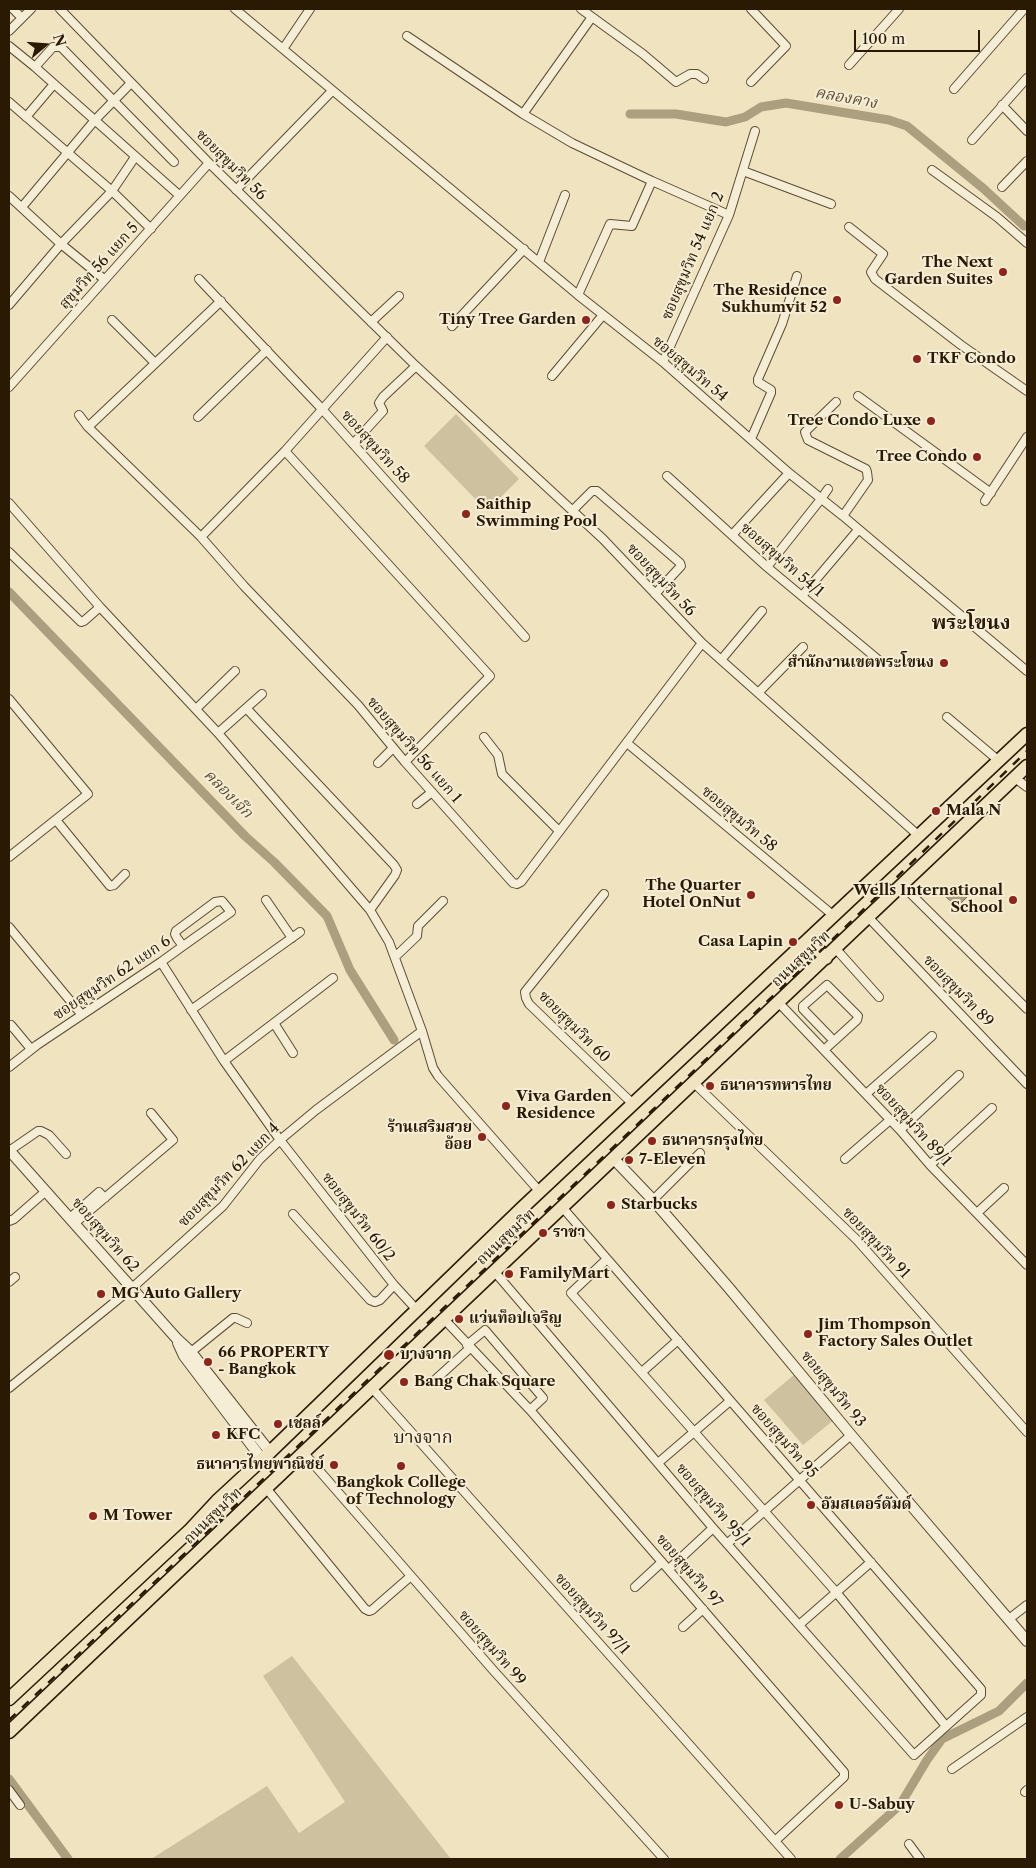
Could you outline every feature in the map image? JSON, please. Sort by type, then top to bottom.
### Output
[{"type":"main road","name":"ถนนสุขุมวิท","points":[[10,1695],[183,1536],[416,1309],[1027,734]]},
{"type":"main road","name":"ถนนสุขุมวิท","points":[[9,1732],[372,1388],[443,1318],[869,918],[1027,766]]},
{"type":"main road","points":[[808,940],[826,958]]},
{"type":"main road","points":[[266,1456],[281,1473]]},
{"type":"street","points":[[13,9],[22,18]]},
{"type":"street","points":[[9,31],[30,9]]},
{"type":"street","name":"ซอยสุขุมวิท 56","points":[[60,9],[209,163],[386,337],[604,539],[702,643],[919,836]]},
{"type":"street","name":"ซอยสุขุมวิท 54","points":[[235,9],[603,315],[663,362],[789,473],[1027,671]]},
{"type":"street","points":[[283,49],[310,9]]},
{"type":"street","points":[[580,9],[643,54],[676,82],[690,74],[697,74],[704,79]]},
{"type":"street","points":[[751,9],[785,44],[785,48],[751,82]]},
{"type":"street","points":[[849,65],[899,9]]},
{"type":"street","points":[[954,89],[1024,9]]},
{"type":"street","points":[[523,114],[592,17]]},
{"type":"street","points":[[407,36],[523,114],[572,144],[729,215]]},
{"type":"street","points":[[9,46],[36,67],[179,195]]},
{"type":"street","points":[[36,67],[53,47],[60,47],[174,162]]},
{"type":"street","points":[[972,140],[1027,78]]},
{"type":"street","points":[[22,207],[95,120],[131,83]]},
{"type":"street","points":[[26,117],[54,84]]},
{"type":"street","points":[[236,190],[332,91]]},
{"type":"street","points":[[9,102],[112,191],[150,229]]},
{"type":"street","points":[[1002,105],[1027,131]]},
{"type":"street","name":"ซอยสุขุมวิท 54 แยก 2","points":[[663,362],[729,215],[755,131]]},
{"type":"street","points":[[9,305],[61,244],[112,191],[135,157]]},
{"type":"street","points":[[1002,188],[1027,161]]},
{"type":"street","name":"สุขุมวิท 56 แยก 5","points":[[9,387],[209,163]]},
{"type":"street","points":[[932,170],[997,216],[1027,243]]},
{"type":"street","points":[[743,171],[831,204]]},
{"type":"street","points":[[578,294],[610,224],[630,227],[633,225],[652,181]]},
{"type":"street","points":[[539,262],[565,195]]},
{"type":"street","points":[[9,196],[61,244],[104,279]]},
{"type":"street","points":[[849,227],[883,254],[871,272],[875,279],[962,345],[1027,391]]},
{"type":"street","points":[[452,326],[524,249]]},
{"type":"street","points":[[751,439],[772,393],[771,390],[758,382],[758,379],[782,324],[796,276]]},
{"type":"street","name":"ซอยสุขุมวิท 58","points":[[200,279],[322,408],[525,637]]},
{"type":"street","points":[[371,322],[399,296]]},
{"type":"street","points":[[88,427],[221,302]]},
{"type":"street","points":[[552,376],[603,315]]},
{"type":"street","points":[[112,320],[154,363]]},
{"type":"street","points":[[201,537],[285,451],[386,337]]},
{"type":"street","points":[[198,417],[267,350]]},
{"type":"street","points":[[354,444],[383,411],[379,403],[382,397],[416,366]]},
{"type":"street","points":[[858,396],[991,493]]},
{"type":"street","points":[[836,402],[805,432],[808,440],[866,469],[868,480],[843,516]]},
{"type":"street","name":"ซอยสุขุมวิท 56 แยก 1","points":[[79,415],[88,427],[201,537],[244,586],[358,705],[405,762],[513,883],[521,882],[702,643]]},
{"type":"street","points":[[984,501],[1027,437]]},
{"type":"street","points":[[285,451],[490,676],[405,762]]},
{"type":"street","points":[[733,534],[789,473]]},
{"type":"street","name":"ซอยสุขุมวิท 54/1","points":[[667,476],[733,534],[767,567],[881,662]]},
{"type":"street","points":[[767,567],[828,489]]},
{"type":"street","points":[[572,510],[592,491],[597,491],[680,563],[681,566],[655,594]]},
{"type":"street","points":[[9,503],[100,607],[218,733],[370,910],[389,942],[422,1031],[433,1068],[540,1192]]},
{"type":"street","points":[[802,596],[858,530]]},
{"type":"street","points":[[9,552],[81,622],[100,607]]},
{"type":"street","points":[[721,660],[762,611]]},
{"type":"street","points":[[758,692],[803,646]]},
{"type":"street","points":[[196,709],[235,671]]},
{"type":"street","points":[[218,733],[262,694]]},
{"type":"street","points":[[9,699],[88,794],[9,857]]},
{"type":"street","points":[[247,709],[394,865],[397,870],[395,875],[370,910]]},
{"type":"street","points":[[947,717],[999,761]]},
{"type":"street","points":[[484,737],[498,755],[502,774],[559,831]]},
{"type":"street","name":"ซอยสุขุมวิท 58","points":[[627,743],[834,916]]},
{"type":"street","points":[[378,763],[393,748]]},
{"type":"street","points":[[1015,778],[1027,787]]},
{"type":"street","points":[[417,804],[432,792]]},
{"type":"street","points":[[56,820],[110,886],[114,885],[126,874]]},
{"type":"street","points":[[902,885],[1027,1009]]},
{"type":"street","name":"ซอยสุขุมวิท 60","points":[[604,894],[525,992],[529,1004],[633,1104]]},
{"type":"street","points":[[266,900],[292,938]]},
{"type":"street","name":"ซอยสุขุมวิท 62 แยก 6","points":[[9,1067],[31,1049],[161,962],[184,946],[231,912],[222,901],[215,902],[176,931],[177,938],[184,946]]},
{"type":"street","points":[[394,957],[417,936],[418,926],[443,901]]},
{"type":"street","name":"ซอยสุขุมวิท 89","points":[[869,918],[1027,1084]]},
{"type":"street","points":[[9,927],[82,1015]]},
{"type":"street","points":[[191,1010],[300,932]]},
{"type":"street","points":[[836,949],[879,997]]},
{"type":"street","name":"ซอยสุขุมวิท 60/2","points":[[161,962],[224,1061],[280,1140],[394,1285],[416,1309]]},
{"type":"street","points":[[224,1061],[333,978]]},
{"type":"street","points":[[824,1050],[834,1041],[857,1020],[858,1016],[827,985],[803,1006],[803,1009],[834,1041]]},
{"type":"street","name":"ซอยสุขุมวิท 89/1","points":[[779,1003],[900,1130],[930,1165],[1027,1265]]},
{"type":"street","points":[[274,1023],[293,1052]]},
{"type":"street","points":[[9,1027],[11,1025],[31,1049]]},
{"type":"street","name":"ซอยสุขุมวิท 62 แยก 4","points":[[9,1388],[132,1288],[223,1206],[260,1160],[280,1140],[316,1110],[422,1031]]},
{"type":"street","points":[[866,1094],[932,1036]]},
{"type":"street","points":[[900,1130],[959,1074]]},
{"type":"street","name":"ซอยสุขุมวิท 91","points":[[693,1082],[857,1240],[1027,1432]]},
{"type":"street","points":[[930,1165],[992,1108]]},
{"type":"street","points":[[73,1220],[105,1198],[172,1140],[152,1113]]},
{"type":"street","points":[[844,1159],[890,1120]]},
{"type":"street","points":[[9,1151],[38,1131],[41,1131],[49,1135],[66,1154]]},
{"type":"street","name":"ซอยสุขุมวิท 62","points":[[9,1151],[73,1220],[177,1339],[191,1352],[266,1456]]},
{"type":"street","points":[[652,1200],[700,1153]]},
{"type":"street","name":"ซอยสุขุมวิท 93","points":[[613,1158],[729,1288],[851,1435],[1027,1641]]},
{"type":"street","points":[[976,1213],[1004,1188]]},
{"type":"street","points":[[9,1221],[14,1219],[46,1192]]},
{"type":"street","name":"ซอยสุขุมวิท 95","points":[[562,1207],[981,1689],[981,1695],[914,1755]]},
{"type":"street","points":[[293,1214],[370,1300],[375,1302],[380,1300],[394,1285]]},
{"type":"street","points":[[607,1259],[571,1293],[836,1592],[946,1726]]},
{"type":"street","name":"ซอยสุขุมวิท 95/1","points":[[494,1271],[713,1528],[914,1755]]},
{"type":"street","points":[[191,1352],[233,1318],[247,1323]]},
{"type":"street","name":"ซอยสุขุมวิท 97","points":[[443,1318],[530,1410],[669,1568],[845,1774],[775,1841]]},
{"type":"street","points":[[436,1379],[485,1330],[543,1398],[530,1410]]},
{"type":"street","name":"ซอยสุขุมวิท 62","points":[[177,1339],[184,1356],[266,1456]]},
{"type":"street","points":[[642,1372],[678,1340]]},
{"type":"street","name":"ซอยสุขุมวิท 97/1","points":[[372,1388],[791,1859]]},
{"type":"street","points":[[658,1463],[730,1401]]},
{"type":"street","points":[[728,1544],[764,1510],[851,1435]]},
{"type":"street","name":"ซอยสุขุมวิท 99","points":[[303,1452],[493,1670],[664,1859]]},
{"type":"street","points":[[266,1488],[365,1609],[372,1610],[412,1576]]},
{"type":"street","points":[[669,1568],[713,1528]]},
{"type":"street","points":[[635,1587],[662,1562]]},
{"type":"street","points":[[799,1625],[871,1562]]},
{"type":"street","points":[[1009,1620],[1027,1605]]},
{"type":"street","points":[[683,1627],[703,1609]]},
{"type":"street","points":[[952,1769],[1027,1717]]},
{"type":"street","points":[[9,1790],[20,1805]]},
{"type":"street","points":[[909,1844],[920,1859]]},
{"type":"shaded area","points":[[456,414],[519,479],[487,511],[424,446]]},
{"type":"shaded area","points":[[955,886],[967,897],[957,907],[945,896]]},
{"type":"shaded area","points":[[795,1374],[835,1419],[803,1445],[764,1400]]},
{"type":"shaded area","points":[[292,1656],[451,1859],[151,1859],[267,1786],[299,1833],[345,1802],[263,1676]]},
{"type":"waterway","name":"คลองคาง","points":[[630,114],[676,114],[726,122],[745,117],[761,107],[786,103],[889,120],[907,126],[984,189],[1024,226]]},
{"type":"waterway","name":"คลองเจ๊ก","points":[[9,592],[245,836],[274,862],[327,916],[350,970],[394,1040]]},
{"type":"waterway","points":[[840,1859],[900,1805],[942,1739],[999,1711],[1027,1683]]},
{"type":"waterway","points":[[9,1779],[68,1859]]},
{"type":"railway","points":[[9,1720],[833,939],[1027,751]]},
{"type":"place","name":"The Next Garden Suites","points":[[1003,272]]},
{"type":"place","name":"The Residence Sukhumvit 52","points":[[837,300]]},
{"type":"place","name":"Tiny Tree Garden","points":[[586,320]]},
{"type":"place","name":"TKF Condo","points":[[917,359]]},
{"type":"place","name":"Tree Condo Luxe","points":[[931,421]]},
{"type":"place","name":"Tree Condo","points":[[977,457]]},
{"type":"place","name":"Saithip Swimming Pool","points":[[466,514]]},
{"type":"place","name":"สำนักงานเขตพระโขนง","points":[[944,663]]},
{"type":"place","name":"Mala N","points":[[936,811]]},
{"type":"place","name":"The Quarter Hotel OnNut","points":[[751,895]]},
{"type":"place","name":"Wells International School","points":[[1013,900]]},
{"type":"place","name":"Casa Lapin","points":[[793,942]]},
{"type":"place","name":"ธนาคารทหารไทย","points":[[710,1086]]},
{"type":"place","name":"Viva Garden Residence","points":[[506,1106]]},
{"type":"place","name":"ร้านเสริมสวย อ้อย","points":[[482,1137]]},
{"type":"place","name":"ธนาคารกรุงไทย","points":[[652,1141]]},
{"type":"place","name":"7-Eleven","points":[[629,1160]]},
{"type":"place","name":"Starbucks","points":[[611,1205]]},
{"type":"place","name":"ราชา","points":[[543,1233]]},
{"type":"place","name":"FamilyMart","points":[[509,1274]]},
{"type":"place","name":"MG Auto Gallery","points":[[101,1294]]},
{"type":"place","name":"แว่นท็อปเจริญ","points":[[459,1319]]},
{"type":"place","name":"Jim Thompson Factory Sales Outlet","points":[[808,1334]]},
{"type":"place","name":"บางจาก","points":[[389,1355]]},
{"type":"place","name":"66 PROPERTY - Bangkok","points":[[208,1362]]},
{"type":"place","name":"Bang Chak Square","points":[[404,1382]]},
{"type":"place","name":"เชลล์","points":[[278,1424]]},
{"type":"place","name":"KFC","points":[[216,1435]]},
{"type":"place","name":"ธนาคารไทยพาณิชย์","points":[[334,1465]]},
{"type":"place","name":"Bangkok College of Technology","points":[[401,1466]]},
{"type":"place","name":"อัมสเตอร์ดัมด์","points":[[811,1505]]},
{"type":"place","name":"M Tower","points":[[93,1516]]},
{"type":"place","name":"U-Sabuy","points":[[839,1805]]},
{"type":"district","name":"พระโขนง","points":[[971,623]]},
{"type":"district","name":"บางจาก","points":[[423,1438]]}]
